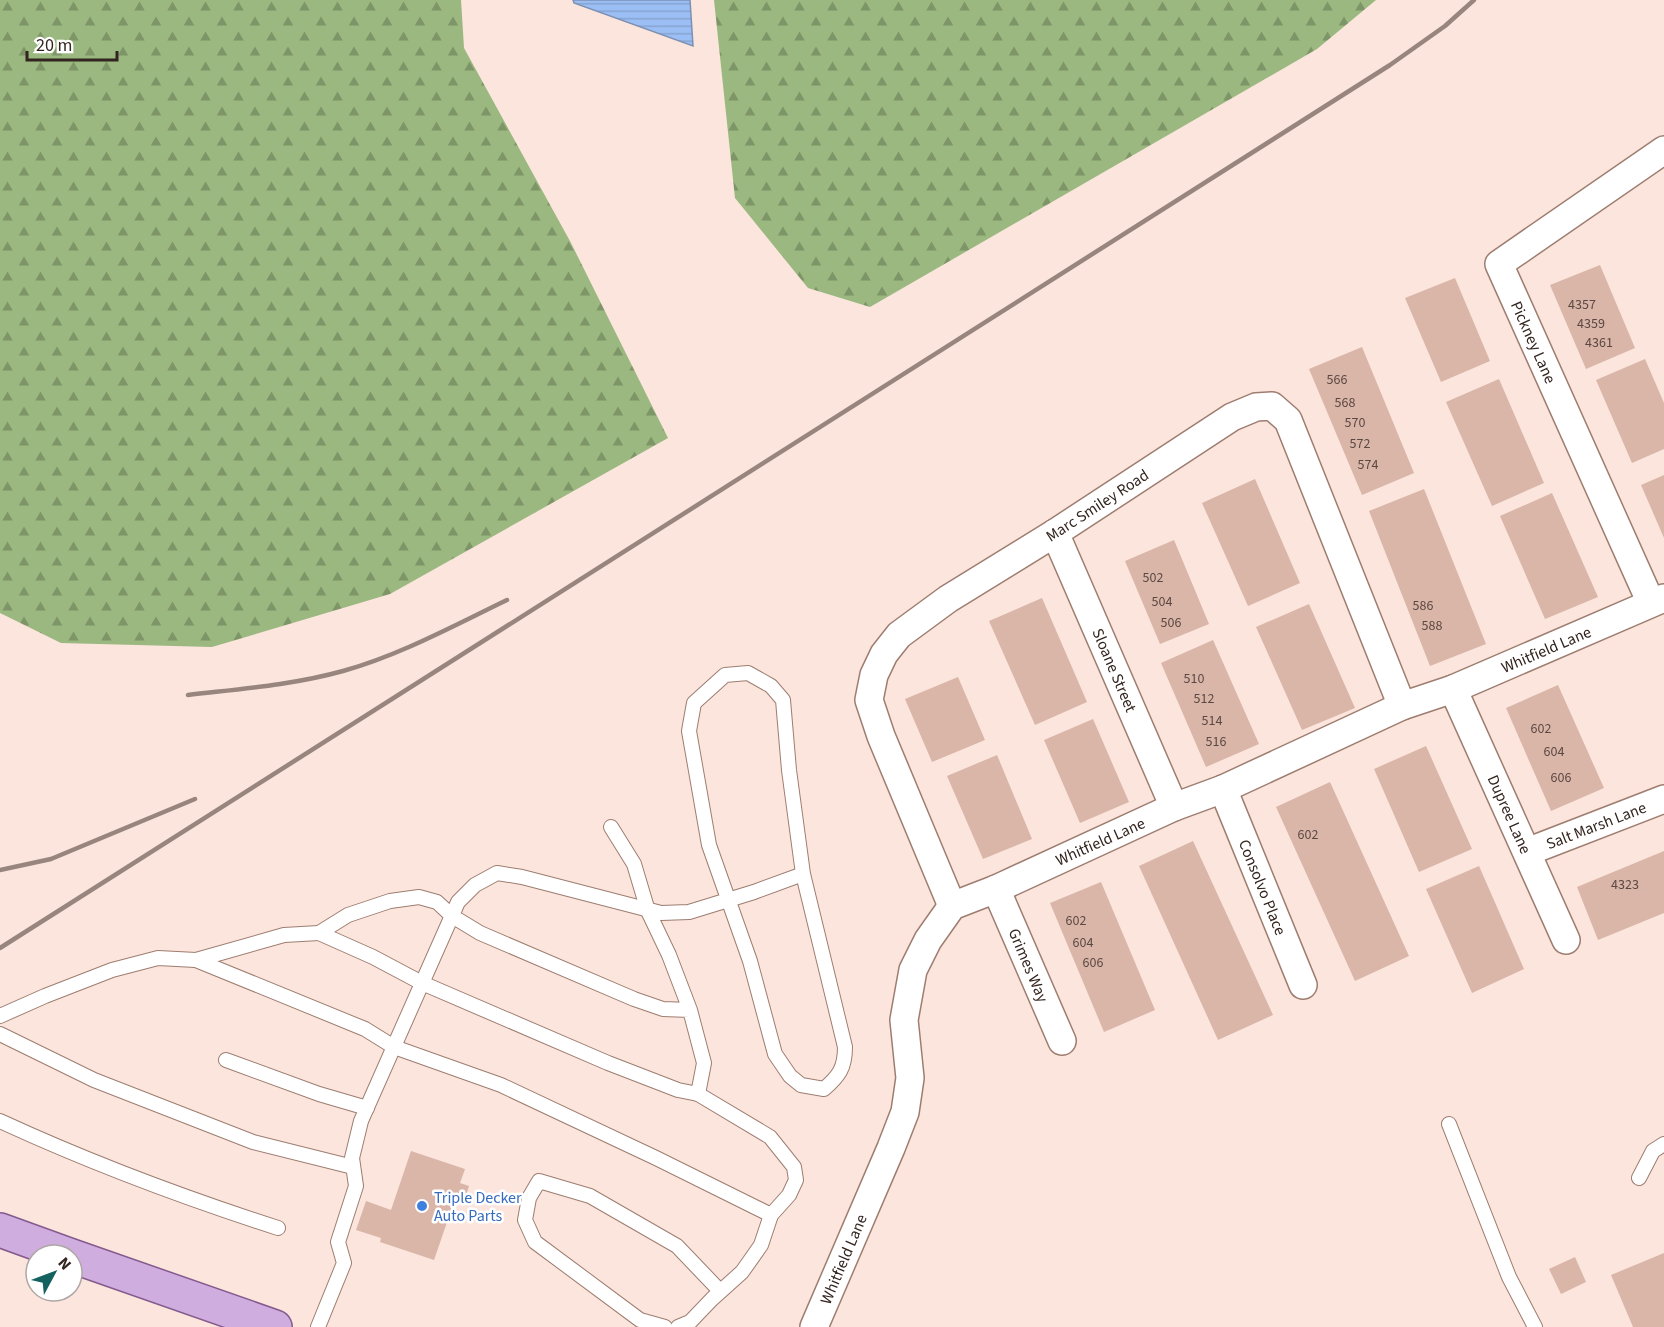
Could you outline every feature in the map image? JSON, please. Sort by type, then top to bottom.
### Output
[{"type":"main road","points":[[0,1230],[35,1243]]},
{"type":"main road","points":[[84,1261],[275,1327]]},
{"type":"street","name":"Pickney Lane","points":[[1658,601],[1499,264],[1664,150]]},
{"type":"street","name":"Marc Smiley Road","points":[[952,906],[881,736],[869,700],[874,675],[884,654],[899,635],[948,599],[1055,533],[1232,417],[1256,407],[1272,406],[1288,420],[1402,706]]},
{"type":"street","name":"Sloane Street","points":[[1055,533],[1174,807]]},
{"type":"street","name":"Whitfield Lane","points":[[814,1327],[905,1112],[910,1078],[904,1020],[913,970],[928,940],[952,906],[996,889],[1174,807],[1223,789],[1402,706],[1453,689],[1658,601]]},
{"type":"street","name":"Dupree Lane","points":[[1453,689],[1566,940]]},
{"type":"street","name":"Consolvo Place","points":[[1223,789],[1302,985]]},
{"type":"street","name":"Salt Marsh Lane","points":[[1527,852],[1664,799]]},
{"type":"street","name":"Grimes Way","points":[[996,889],[1062,1041]]},
{"type":"lane","points":[[748,673],[771,686],[783,700],[789,770],[803,874],[845,1047],[845,1063],[834,1081],[824,1089],[801,1085],[790,1076],[775,1054],[750,961],[729,900],[709,845],[689,730],[694,703],[725,675],[748,673]]},
{"type":"lane","points":[[610,827],[634,864],[648,911],[669,955],[690,1010],[704,1063],[698,1094]]},
{"type":"lane","points":[[318,1327],[344,1263],[338,1242],[356,1186],[352,1158],[361,1121],[458,902],[475,885],[497,873],[522,877],[661,914],[689,912],[803,874]]},
{"type":"lane","points":[[319,933],[348,915],[390,901],[419,897],[437,902],[452,916],[480,933],[634,999],[663,1009],[690,1010]]},
{"type":"lane","points":[[0,1016],[112,970],[158,958],[196,960],[284,935],[319,933],[373,957],[422,983],[608,1063],[678,1090],[698,1094],[770,1137],[794,1167],[796,1180],[789,1195],[771,1215],[761,1245],[742,1272],[690,1322],[678,1327]]},
{"type":"lane","points":[[196,960],[365,1029],[394,1047],[501,1085],[771,1215]]},
{"type":"lane","points":[[0,1034],[94,1080],[254,1142],[353,1167]]},
{"type":"lane","points":[[226,1060],[319,1094],[368,1108]]},
{"type":"lane","points":[[0,1121],[213,1207],[278,1228]]},
{"type":"lane","points":[[1449,1124],[1509,1277],[1535,1327]]},
{"type":"lane","points":[[1639,1178],[1653,1151],[1664,1144]]},
{"type":"lane","points":[[665,1327],[640,1320],[535,1242],[525,1220],[529,1198],[539,1180],[590,1196],[677,1246],[720,1291]]},
{"type":"green space","points":[[0,0],[461,0],[464,48],[571,243],[668,438],[390,594],[212,647],[61,643],[0,613]]},
{"type":"green space","points":[[714,0],[1376,0],[1317,49],[870,307],[808,288],[735,198]]},
{"type":"water","points":[[573,0],[690,0],[693,46],[574,3]]},
{"type":"building","points":[[1600,265],[1635,348],[1586,369],[1550,285]]},
{"type":"building","points":[[1455,278],[1490,361],[1441,382],[1405,298]]},
{"type":"building","points":[[1362,347],[1414,473],[1362,495],[1309,369]]},
{"type":"building","points":[[1645,359],[1664,403],[1664,449],[1632,463],[1596,380]]},
{"type":"building","points":[[1499,379],[1544,483],[1492,506],[1446,402]]},
{"type":"building","points":[[1664,475],[1664,538],[1641,485]]},
{"type":"building","points":[[1255,479],[1300,583],[1248,606],[1202,503]]},
{"type":"building","points":[[1424,489],[1486,644],[1430,666],[1369,511]]},
{"type":"building","points":[[1552,493],[1598,597],[1545,619],[1500,516]]},
{"type":"building","points":[[1174,540],[1209,624],[1160,644],[1125,561]]},
{"type":"building","points":[[1042,598],[1087,702],[1035,725],[989,621]]},
{"type":"building","points":[[1309,604],[1355,708],[1302,730],[1256,627]]},
{"type":"building","points":[[1213,640],[1259,744],[1206,767],[1161,663]]},
{"type":"building","points":[[958,677],[985,740],[932,762],[905,699]]},
{"type":"building","points":[[1558,685],[1604,788],[1551,811],[1506,708]]},
{"type":"building","points":[[1093,719],[1129,802],[1080,823],[1044,740]]},
{"type":"building","points":[[1426,746],[1472,849],[1419,872],[1374,769]]},
{"type":"building","points":[[997,755],[1032,839],[983,859],[947,776]]},
{"type":"building","points":[[1330,782],[1409,956],[1355,981],[1276,807]]},
{"type":"building","points":[[1193,841],[1273,1015],[1218,1040],[1139,866]]},
{"type":"building","points":[[1664,851],[1664,913],[1598,940],[1577,887]]},
{"type":"building","points":[[1479,866],[1524,969],[1472,993],[1426,889]]},
{"type":"building","points":[[1101,882],[1155,1010],[1104,1032],[1050,903]]},
{"type":"building","name":"Triple Decker Auto Parts","points":[[411,1151],[465,1169],[460,1183],[469,1186],[464,1202],[455,1199],[434,1260],[380,1242],[381,1238],[356,1230],[366,1201],[391,1210]]},
{"type":"building","points":[[1664,1253],[1664,1327],[1633,1327],[1611,1275]]},
{"type":"building","points":[[1575,1257],[1586,1282],[1561,1294],[1549,1269]]},
{"type":"railway","points":[[0,948],[1390,65],[1445,26],[1474,0]]},
{"type":"railway","points":[[188,695],[285,683],[343,671],[406,648],[507,600]]},
{"type":"railway","points":[[0,870],[51,859],[195,799]]},
{"type":"place","name":"Triple Decker Auto Parts","points":[[422,1206]]}]
